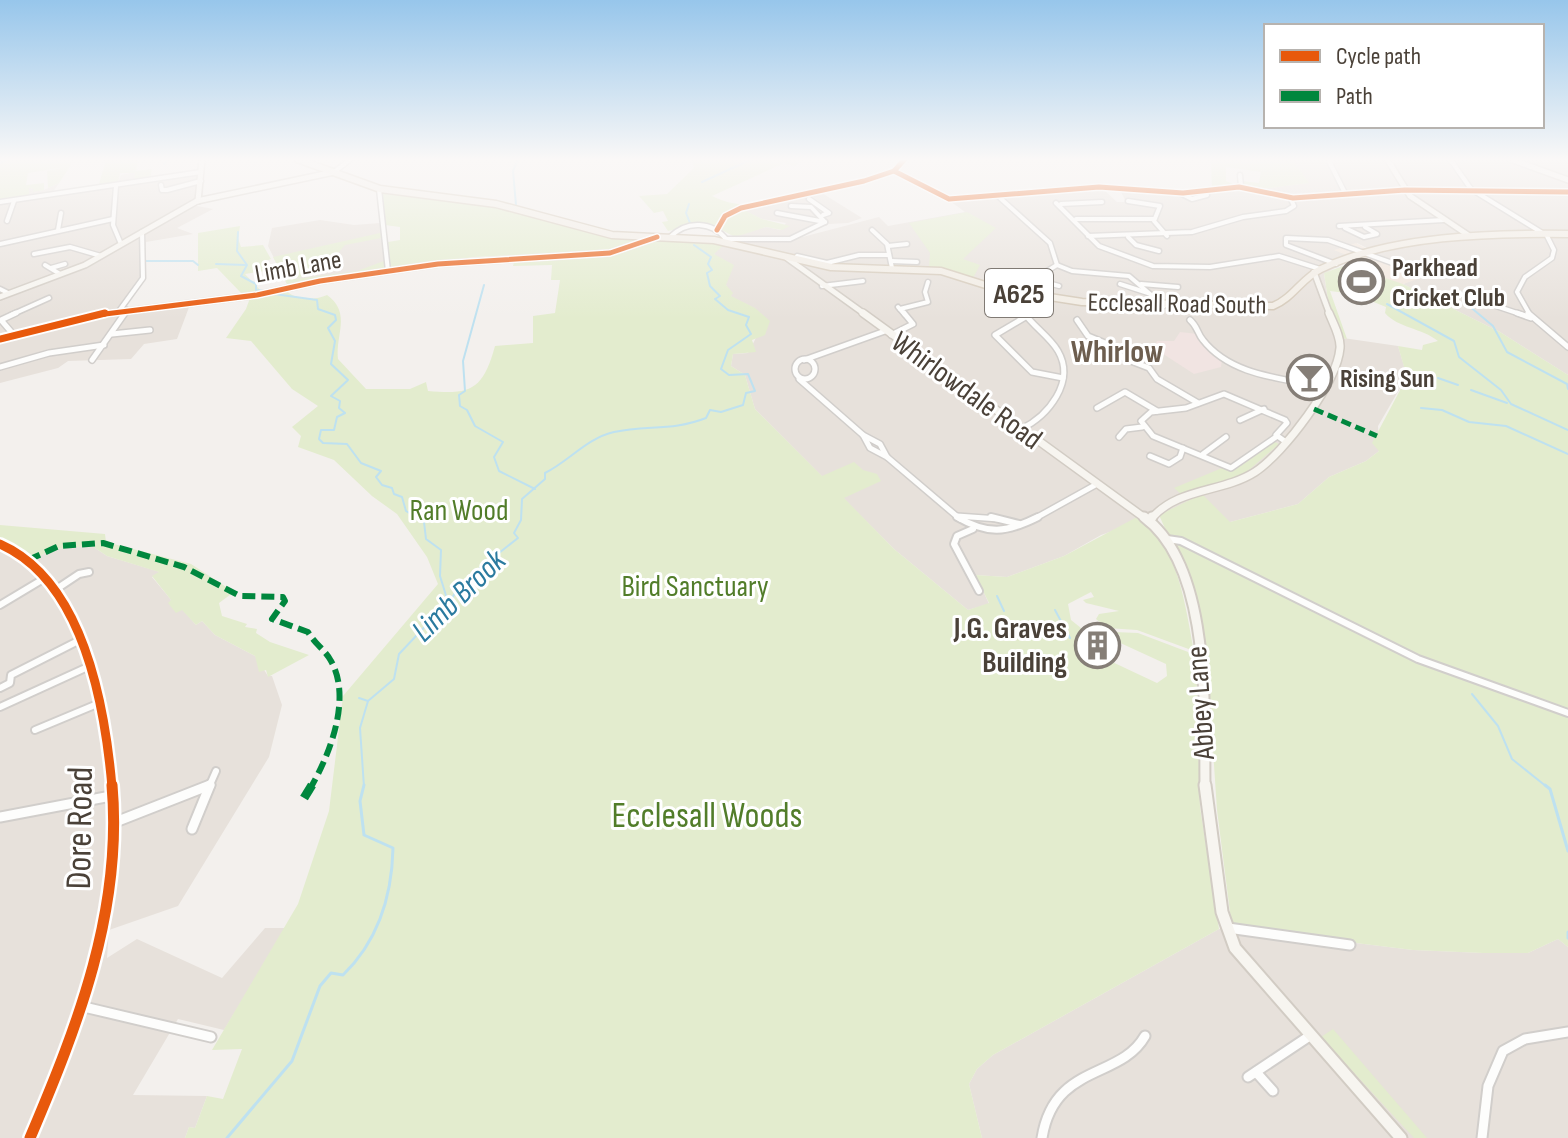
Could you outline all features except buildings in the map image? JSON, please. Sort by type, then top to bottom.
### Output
[{"type":"main road","name":"A625","points":[[525,212],[591,230],[657,237]]},
{"type":"main road","name":"A625","points":[[1318,274],[1336,264],[1419,240],[1468,235],[1568,234]]},
{"type":"main road","name":"Ecclesall Road South","points":[[657,237],[726,240],[831,267],[891,261],[941,271],[1019,293],[1082,302],[1273,306],[1291,299],[1307,277],[1318,274]]},
{"type":"street","points":[[7,221],[10,212]]},
{"type":"street","points":[[114,212],[121,244]]},
{"type":"street","points":[[0,297],[101,256],[178,212]]},
{"type":"street","points":[[382,212],[388,271]]},
{"type":"street","points":[[818,212],[823,215],[825,222]]},
{"type":"street","points":[[823,215],[828,212]]},
{"type":"street","points":[[1015,212],[1047,240],[1057,265],[1068,270]]},
{"type":"street","points":[[1068,212],[1088,236],[1113,253],[1167,269],[1226,266],[1279,256],[1318,274],[1341,345],[1337,362],[1308,419],[1255,472],[1181,497],[1160,508],[1149,521]]},
{"type":"street","points":[[1154,219],[1157,212]]},
{"type":"street","points":[[1088,236],[1167,236],[1278,212]]},
{"type":"street","points":[[1434,212],[1468,235]]},
{"type":"street","points":[[1509,212],[1545,234],[1554,250],[1552,258],[1518,286],[1519,299],[1531,318]]},
{"type":"street","points":[[58,230],[61,213]]},
{"type":"street","points":[[777,213],[825,222]]},
{"type":"street","points":[[0,244],[113,219]]},
{"type":"street","points":[[1076,219],[1154,219]]},
{"type":"street","points":[[1154,219],[1167,236]]},
{"type":"street","points":[[1339,226],[1365,227],[1393,221],[1444,220]]},
{"type":"street","points":[[726,240],[790,239],[825,222]]},
{"type":"street","name":"Ecclesall Road South","points":[[670,237],[677,230],[701,224],[726,240]]},
{"type":"street","points":[[1345,227],[1364,237],[1377,234],[1365,227]]},
{"type":"street","points":[[866,232],[874,230],[888,246],[891,261]]},
{"type":"street","points":[[92,360],[112,334],[143,278],[142,232]]},
{"type":"street","name":"Limb Lane","points":[[0,339],[123,310],[257,295],[388,271],[607,254],[657,237]]},
{"type":"street","points":[[1128,237],[1136,245],[1159,251]]},
{"type":"street","points":[[1336,264],[1286,245],[1286,238],[1318,237],[1369,253],[1390,265],[1398,265]]},
{"type":"street","points":[[888,246],[902,247],[907,244]]},
{"type":"street","points":[[34,254],[71,247],[101,256]]},
{"type":"street","points":[[800,256],[827,263],[854,253],[891,261],[917,262]]},
{"type":"street","name":"Whirlowdale Road","points":[[787,258],[1149,521]]},
{"type":"street","points":[[51,268],[65,264]]},
{"type":"street","points":[[45,265],[60,274]]},
{"type":"street","points":[[1021,429],[1046,414],[1063,378],[1063,364],[1055,345],[1019,305],[1019,293],[1057,265]]},
{"type":"street","points":[[1051,269],[1126,275],[1141,284],[1164,306]]},
{"type":"street","points":[[1034,279],[1059,286]]},
{"type":"street","points":[[928,281],[925,292],[932,300],[899,308],[913,324],[815,359],[804,360],[795,370],[799,379],[863,435],[884,447],[887,457],[973,529],[1000,533],[1097,484]]},
{"type":"street","points":[[822,286],[859,282]]},
{"type":"street","points":[[1120,284],[1151,294]]},
{"type":"street","points":[[1141,284],[1178,287]]},
{"type":"street","points":[[0,289],[8,293]]},
{"type":"street","points":[[1457,293],[1531,318],[1568,347]]},
{"type":"street","points":[[13,334],[1,320],[52,299]]},
{"type":"street","points":[[1027,316],[997,330],[995,335],[1032,372],[1063,378]]},
{"type":"street","points":[[1077,320],[1088,336],[1110,345],[1123,358],[1149,368],[1157,379],[1198,403]]},
{"type":"street","points":[[1190,320],[1198,327],[1201,339],[1236,368],[1323,387]]},
{"type":"street","points":[[112,334],[150,330]]},
{"type":"street","points":[[0,367],[49,353],[104,345]]},
{"type":"street","points":[[805,385],[815,370],[815,359]]},
{"type":"street","points":[[799,379],[808,378]]},
{"type":"street","points":[[1097,408],[1125,392],[1157,411]]},
{"type":"street","points":[[1224,394],[1287,421],[1276,437],[1231,468],[1153,436],[1142,427],[1141,419],[1157,411],[1198,403],[1224,394]]},
{"type":"street","points":[[1240,420],[1264,409]]},
{"type":"street","points":[[1119,437],[1126,429],[1142,427]]},
{"type":"street","points":[[1203,454],[1226,437]]},
{"type":"street","points":[[1276,437],[1286,442]]},
{"type":"street","points":[[1150,456],[1169,464],[1180,457],[1183,448]]},
{"type":"street","points":[[957,516],[991,517],[1019,524]]},
{"type":"street","name":"Abbey Lane","points":[[1149,521],[1167,539],[1185,583],[1201,655],[1205,792],[1224,928],[1235,948],[1401,1138]]},
{"type":"street","points":[[973,529],[957,536],[954,544],[979,591]]},
{"type":"street","points":[[1167,539],[1181,541],[1354,632],[1460,678],[1568,713]]},
{"type":"street","name":"Dore Road","points":[[0,544],[18,553],[46,577],[82,639],[102,702],[111,796],[98,947],[84,1007],[30,1138]]},
{"type":"street","points":[[55,590],[87,570]]},
{"type":"street","points":[[0,605],[46,577]]},
{"type":"street","points":[[0,688],[10,683],[11,675],[82,639]]},
{"type":"street","points":[[0,707],[92,665]]},
{"type":"street","points":[[35,730],[102,702]]},
{"type":"street","points":[[192,829],[216,771]]},
{"type":"street","points":[[111,823],[210,785]]},
{"type":"street","points":[[0,817],[111,796]]},
{"type":"street","points":[[1224,928],[1340,949],[1350,945]]},
{"type":"street","points":[[84,1007],[211,1037]]},
{"type":"street","points":[[1482,1138],[1493,1067],[1501,1052],[1515,1042],[1568,1032]]},
{"type":"street","points":[[1273,1091],[1252,1075],[1311,1035]]},
{"type":"street","points":[[1042,1138],[1047,1114],[1061,1094],[1138,1048],[1145,1036]]},
{"type":"shaded area","points":[[0,212],[207,212],[177,228],[193,234],[146,242],[145,280],[121,311],[191,302],[177,339],[144,344],[131,359],[68,361],[58,368],[0,383]]},
{"type":"shaded area","points":[[747,212],[853,212],[862,218],[848,223],[829,224],[791,240],[879,217],[888,226],[964,212],[1568,212],[1568,375],[1500,332],[1403,284],[1422,276],[1357,243],[1354,258],[1324,274],[1328,300],[1343,338],[1398,346],[1407,376],[1378,426],[1379,451],[1366,461],[1329,477],[1298,504],[1230,522],[1159,515],[1101,535],[1064,556],[1007,577],[976,575],[989,604],[968,610],[894,549],[755,409],[745,375],[731,366],[733,354],[748,353],[766,319],[732,298],[726,285],[726,261],[716,258],[714,253],[731,237],[766,227],[781,230],[786,223],[762,219]]},
{"type":"shaded area","points":[[320,220],[354,225],[380,223],[385,270],[288,286],[268,246],[272,228]]},
{"type":"shaded area","points":[[1356,243],[1424,277],[1403,284],[1394,283],[1340,262],[1353,258],[1334,250]]},
{"type":"shaded area","points":[[1180,332],[1198,334],[1222,359],[1221,367],[1194,374],[1154,348],[1157,341],[1174,341]]},
{"type":"shaded area","points":[[92,546],[107,556],[160,572],[152,577],[172,601],[176,612],[182,609],[196,625],[202,621],[215,635],[255,656],[268,676],[272,676],[282,705],[269,757],[178,906],[109,930],[107,958],[137,939],[222,978],[265,928],[286,928],[224,1030],[178,1019],[133,1095],[207,1096],[195,1128],[189,1127],[185,1138],[0,1138],[0,550],[24,563],[55,549]]},
{"type":"shaded area","points":[[1219,929],[1413,950],[1483,953],[1528,953],[1558,939],[1568,947],[1568,1138],[982,1138],[969,1084],[977,1069],[993,1055]]},
{"type":"green space","points":[[384,212],[518,212],[583,230],[649,239],[622,250],[474,257],[390,270],[388,242],[400,240],[400,227],[385,225]]},
{"type":"green space","points":[[664,212],[748,212],[790,226],[782,230],[766,227],[735,237],[708,223],[668,231],[662,222],[668,221]]},
{"type":"green space","points":[[967,212],[996,228],[963,259],[980,265],[973,278],[944,268],[929,268],[930,253],[909,223]]},
{"type":"green space","points":[[240,226],[238,238],[241,247],[263,245],[271,259],[263,262],[265,271],[245,274],[262,292],[243,295],[217,268],[198,271],[198,233]]},
{"type":"green space","points":[[380,233],[381,238],[345,245],[338,253],[308,263],[340,258],[342,268],[297,278],[293,267],[289,268],[296,279],[357,271],[384,261],[385,270],[288,286],[273,257]]},
{"type":"green space","name":"Ecclesall Woods","points":[[653,240],[726,243],[714,254],[734,265],[726,285],[733,293],[731,296],[755,308],[770,321],[765,335],[752,340],[756,352],[733,354],[731,366],[745,375],[755,409],[822,476],[854,462],[863,470],[877,474],[881,481],[844,498],[894,549],[968,610],[989,603],[975,575],[1007,577],[1064,556],[1137,517],[1151,529],[1171,559],[1178,577],[1194,651],[1137,630],[1107,628],[1096,619],[1099,614],[1119,611],[1086,603],[1083,600],[1094,597],[1091,592],[1068,604],[1071,620],[1081,628],[1074,644],[1157,683],[1167,676],[1166,664],[1116,641],[1120,635],[1114,632],[1138,633],[1196,655],[1200,807],[1219,929],[993,1055],[977,1069],[969,1084],[982,1138],[185,1138],[189,1127],[195,1128],[207,1096],[223,1099],[242,1049],[212,1050],[298,904],[329,811],[343,696],[438,584],[427,557],[397,514],[372,496],[334,460],[298,447],[301,436],[292,427],[318,406],[292,389],[251,341],[226,338],[250,298],[284,289],[304,298],[327,295],[335,302],[341,317],[338,359],[366,389],[410,389],[426,382],[428,391],[465,390],[480,381],[495,346],[533,343],[533,316],[555,313],[560,280],[551,280],[552,265],[513,266],[515,258],[616,254]]},
{"type":"green space","points":[[1346,265],[1403,284],[1500,332],[1568,375],[1568,947],[1558,939],[1528,953],[1413,950],[1232,928],[1217,810],[1207,659],[1196,598],[1159,515],[1202,494],[1230,522],[1298,504],[1329,477],[1366,461],[1379,451],[1372,443],[1407,377],[1398,346],[1422,350],[1423,345],[1438,341],[1390,318],[1385,313],[1386,307],[1354,294],[1330,291],[1347,339],[1343,338],[1328,300],[1324,273]]},
{"type":"green space","points":[[1273,441],[1279,444],[1242,476],[1181,494],[1174,488],[1222,468],[1241,466]]},
{"type":"green space","points":[[0,525],[105,534],[106,542],[191,564],[234,592],[219,603],[222,616],[257,629],[256,633],[270,642],[309,655],[268,677],[266,670],[259,672],[255,656],[215,635],[202,621],[196,625],[182,610],[176,613],[168,603],[171,600],[152,576],[159,572],[107,556],[92,546],[55,549],[33,559],[17,546],[0,540]]},
{"type":"green space","points":[[1333,1029],[1427,1138],[1414,1138],[1321,1037]]},
{"type":"waterway","name":"Limb Brook","points":[[686,212],[690,223]]},
{"type":"waterway","points":[[238,232],[237,251],[247,265],[241,276],[256,284],[256,290],[265,291]]},
{"type":"waterway","name":"Limb Brook","points":[[534,489],[545,479],[545,473],[604,435],[694,422],[706,418],[710,410],[721,412],[743,405],[746,393],[755,391],[748,374],[729,375],[721,369],[728,350],[751,334],[746,325],[749,317],[728,310],[715,299],[720,296],[710,286],[707,273],[712,270],[708,264],[711,257],[694,245]]},
{"type":"waterway","points":[[146,261],[193,261],[198,265]]},
{"type":"waterway","points":[[216,264],[246,265]]},
{"type":"waterway","points":[[484,285],[463,361],[465,391],[459,395],[460,406],[467,410],[475,426],[503,442],[494,457],[499,471],[534,489]]},
{"type":"waterway","points":[[274,294],[317,300],[318,309],[335,315],[336,320],[328,328],[335,341],[331,364],[348,380],[331,396],[340,401],[339,408],[345,413],[337,417],[334,430],[321,430],[319,439],[323,443],[347,444],[361,463],[381,471],[376,477],[382,485],[392,488],[394,494],[402,497],[406,511],[424,522],[426,539],[441,550],[440,576],[448,602]]},
{"type":"waterway","points":[[1387,304],[1454,341],[1459,357],[1501,390],[1511,404],[1568,430]]},
{"type":"waterway","points":[[1468,305],[1493,326],[1507,352],[1567,384],[1568,389]]},
{"type":"waterway","points":[[1438,378],[1458,385]]},
{"type":"waterway","points":[[1471,390],[1507,403]]},
{"type":"waterway","points":[[1421,408],[1442,410],[1469,422],[1506,426],[1568,454]]},
{"type":"waterway","name":"Limb Brook","points":[[368,701],[394,679],[399,654],[452,598],[461,583],[518,538],[514,533],[521,520],[522,499],[534,489]]},
{"type":"waterway","points":[[997,596],[1004,611]]},
{"type":"waterway","points":[[1055,610],[1070,638]]},
{"type":"waterway","points":[[1472,694],[1498,726],[1512,759],[1547,787]]},
{"type":"waterway","points":[[359,698],[368,701]]},
{"type":"waterway","name":"Limb Brook","points":[[364,785],[360,728],[368,701]]},
{"type":"waterway","name":"Limb Brook","points":[[227,1138],[292,1061],[320,986],[331,973],[343,975],[355,962],[381,917],[390,883],[393,848],[364,835],[360,801],[364,785]]},
{"type":"waterway","points":[[1545,785],[1550,789],[1568,851]]},
{"type":"waterway","points":[[1568,932],[1568,938]]},
{"type":"marked path","points":[[1314,409],[1377,436]]},
{"type":"marked path","points":[[28,560],[59,546],[103,543],[184,567],[240,596],[283,597],[285,601],[272,619],[308,632],[315,646],[331,660],[339,694],[338,712],[328,750],[304,798]]},
{"type":"cycle path","points":[[717,230],[725,216],[733,212]]},
{"type":"cycle path","points":[[0,339],[106,313],[257,295],[320,281],[438,264],[610,253],[657,237]]},
{"type":"cycle path","points":[[0,544],[21,555],[45,577],[64,606],[84,649],[99,695],[108,743],[112,792],[112,841],[101,939],[84,1005],[30,1138]]},
{"type":"place","name":"Parkhead Cricket Club","points":[[1361,282]]},
{"type":"place","name":"Rising Sun","points":[[1309,378]]},
{"type":"place","name":"J.G. Graves Building","points":[[1098,645]]},
{"type":"district","name":"Whirlow","points":[[1117,351]]},
{"type":"park label","name":"Ran Wood","points":[[459,510]]},
{"type":"park label","name":"Bird Sanctuary","points":[[695,586]]}]
